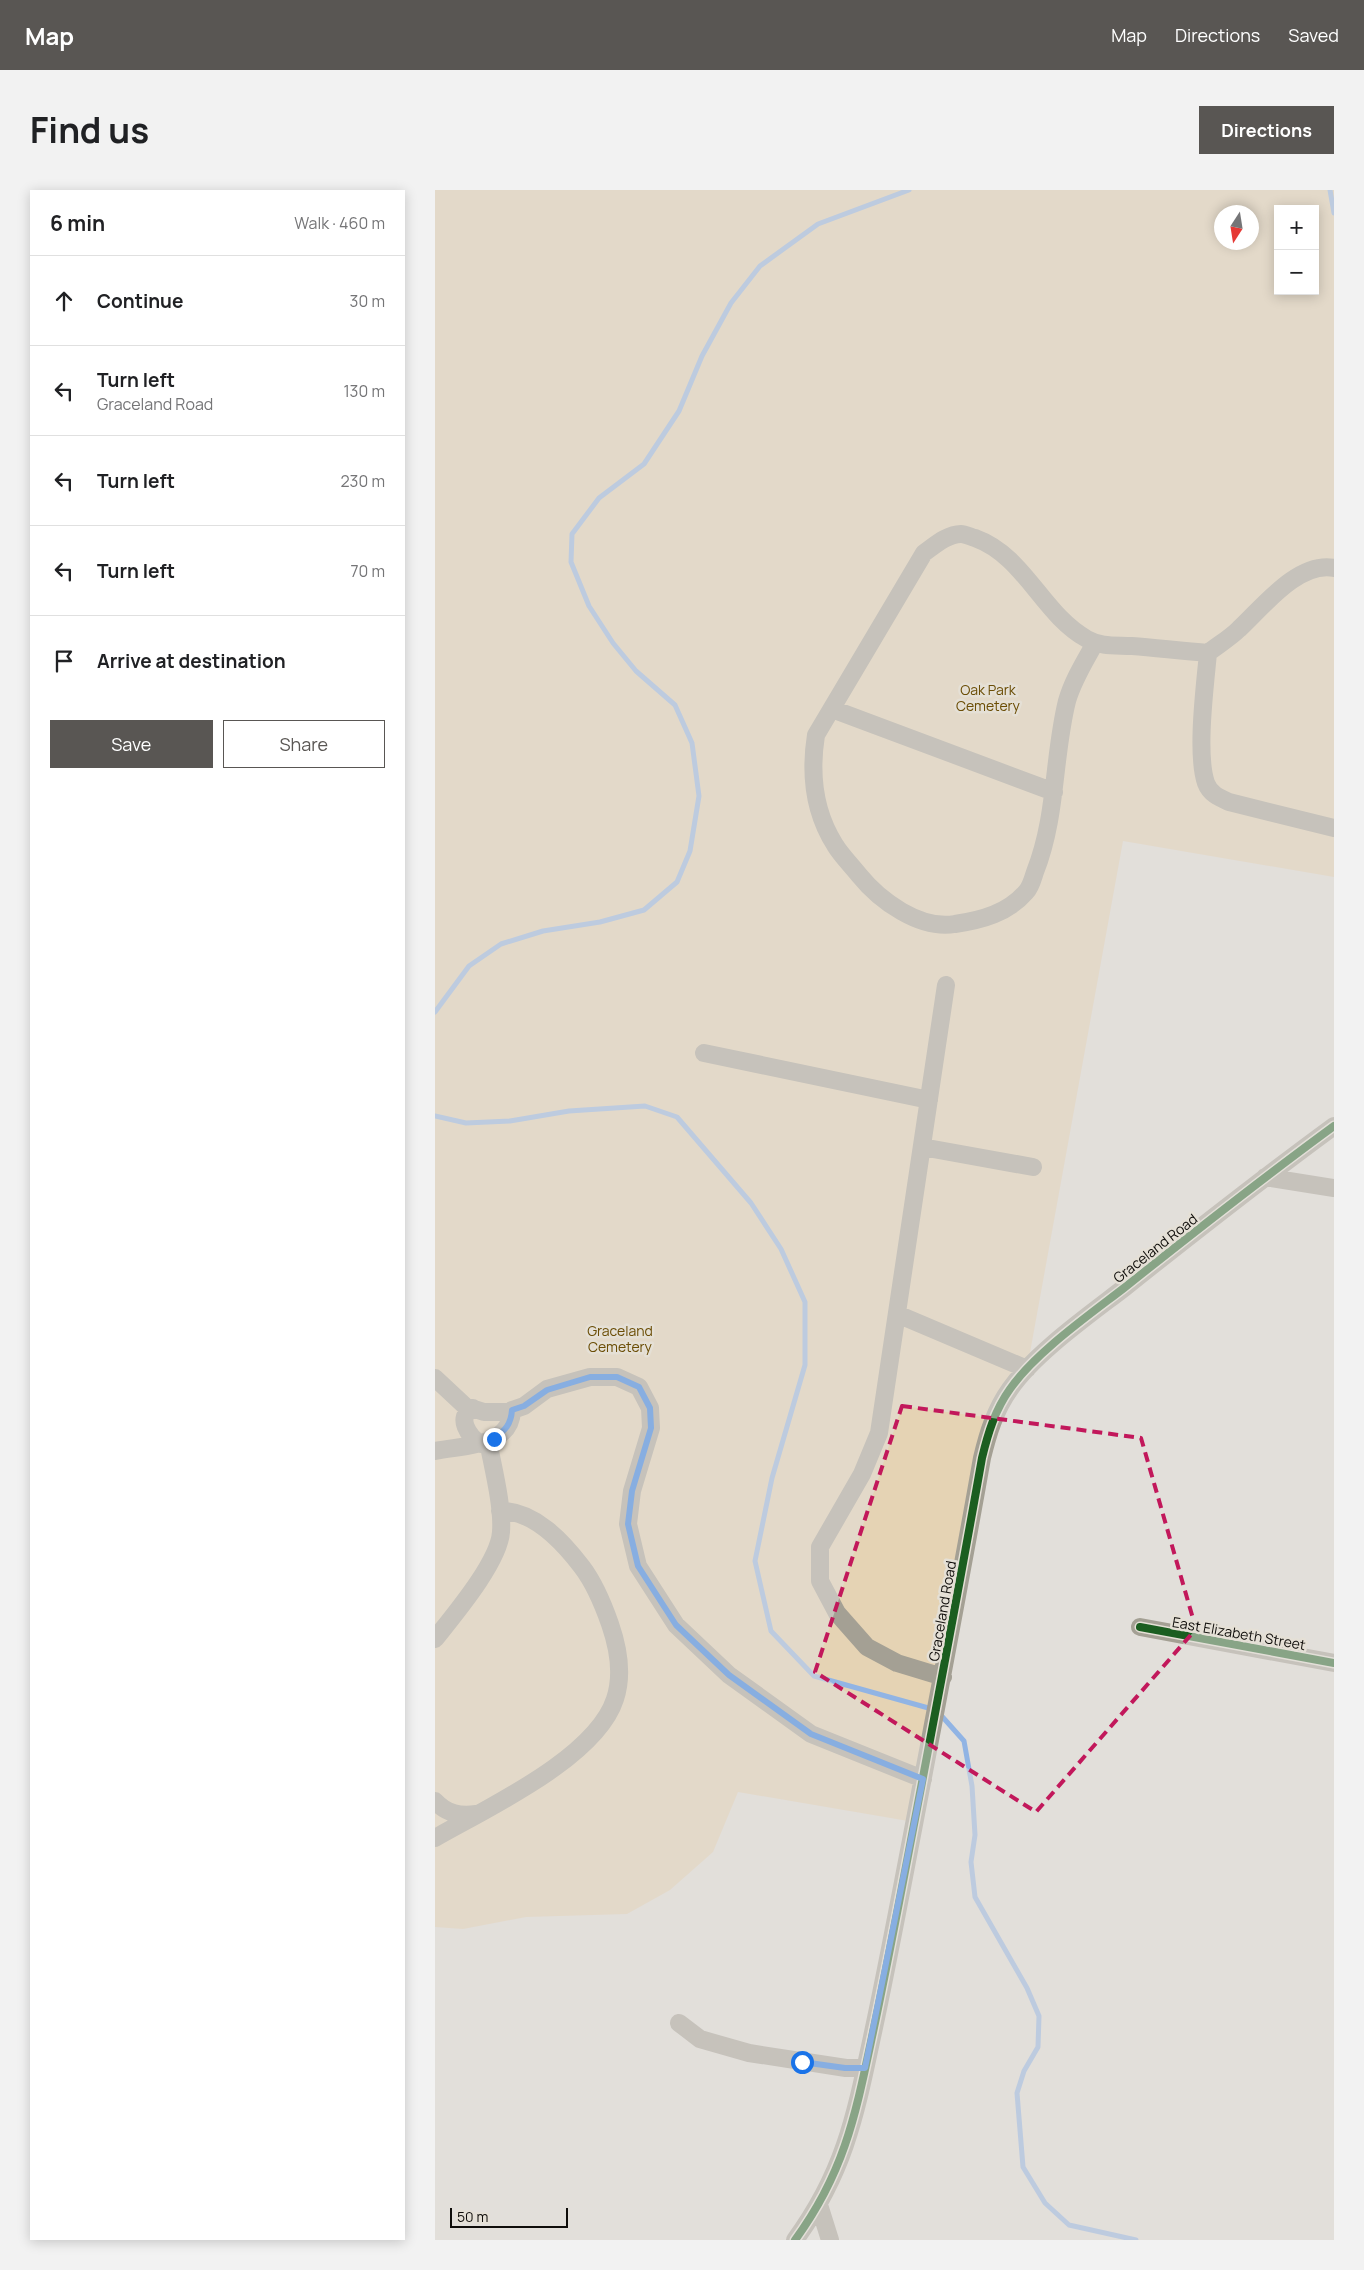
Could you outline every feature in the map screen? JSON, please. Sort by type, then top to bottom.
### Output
[{"type":"street","points":[[1095,643],[1074,682],[1067,700],[1054,792],[1040,860],[1028,890],[1011,908],[979,920],[947,926],[915,918],[892,907],[868,886],[835,845],[816,800],[813,757],[816,736],[924,553],[944,539],[961,534],[983,541],[1007,556],[1065,624],[1095,643],[1208,653],[1237,631],[1279,588],[1303,574],[1327,566],[1334,568]]},
{"type":"street","points":[[1208,653],[1203,756],[1207,784],[1216,796],[1229,802],[1334,828]]},
{"type":"street","points":[[832,709],[1054,792]]},
{"type":"street","points":[[943,1677],[897,1663],[867,1647],[837,1613],[820,1581],[820,1547],[862,1474],[879,1433],[946,985]]},
{"type":"street","points":[[704,1053],[929,1100]]},
{"type":"street","name":"Graceland Road","points":[[795,2240],[819,2205],[843,2156],[854,2122],[943,1677],[988,1434],[997,1410],[1011,1388],[1027,1369],[1083,1320],[1265,1176],[1334,1126]]},
{"type":"street","points":[[922,1147],[1033,1167]]},
{"type":"street","points":[[1265,1176],[1334,1188]]},
{"type":"street","points":[[897,1314],[1027,1369]]},
{"type":"street","points":[[435,1378],[465,1406],[484,1412],[512,1410],[524,1406],[547,1390],[590,1377],[617,1377],[639,1387],[650,1408],[651,1428],[632,1491],[628,1524],[638,1566],[676,1625],[729,1675],[811,1734],[923,1779]]},
{"type":"street","points":[[473,1408],[468,1411],[465,1417],[465,1426],[468,1434],[485,1442]]},
{"type":"street","points":[[435,1451],[485,1442],[507,1428],[512,1410]]},
{"type":"street","points":[[436,1637],[468,1596],[493,1556],[501,1534],[500,1511],[485,1442]]},
{"type":"street","points":[[435,1838],[565,1760],[590,1738],[608,1715],[615,1699],[620,1678],[616,1641],[600,1596],[583,1568],[563,1544],[538,1524],[523,1515],[511,1511],[500,1511]]},
{"type":"street","name":"East Elizabeth Street","points":[[1140,1627],[1334,1663]]},
{"type":"street","points":[[435,1801],[447,1810],[460,1816],[476,1814]]},
{"type":"street","points":[[679,2023],[700,2039],[749,2053],[845,2068],[865,2068]]},
{"type":"street","points":[[819,2205],[830,2240]]},
{"type":"highlighted area","points":[[902,1406],[1141,1438],[1196,1629],[1036,1812],[815,1672]]},
{"type":"green space","points":[[435,190],[1334,190],[1334,877],[1123,841],[1027,1369],[997,1410],[914,1822],[738,1792],[713,1852],[670,1890],[627,1914],[526,1917],[463,1929],[435,1927]]},
{"type":"waterway","points":[[435,1012],[469,966],[501,944],[543,931],[600,922],[644,910],[677,882],[690,851],[699,796],[692,743],[675,705],[636,671],[613,643],[589,606],[571,562],[572,534],[599,498],[644,464],[679,411],[702,356],[731,303],[760,266],[818,224],[909,190]]},
{"type":"waterway","points":[[1330,190],[1334,213]]},
{"type":"waterway","points":[[435,1116],[466,1123],[510,1121],[569,1111],[645,1106],[677,1117],[751,1203],[781,1249],[805,1302],[805,1365],[772,1478],[755,1561],[771,1631],[814,1676],[932,1709]]},
{"type":"waterway","points":[[939,1713],[964,1741],[972,1786],[975,1835],[971,1862],[975,1897],[1027,1988],[1039,2016],[1038,2047],[1024,2071],[1017,2093],[1023,2167],[1045,2203],[1069,2225],[1136,2240]]},
{"type":"cycle path","points":[[795,2240],[812,2215],[836,2167],[860,2093],[899,1901],[982,1458],[996,1413],[1021,1375],[1063,1335],[1334,1126]]},
{"type":"cycle path","points":[[1140,1627],[1334,1663]]},
{"type":"route","points":[[494,1439],[507,1428],[512,1410],[524,1406],[547,1390],[590,1377],[617,1377],[639,1387],[650,1408],[651,1428],[632,1491],[628,1524],[638,1566],[676,1625],[729,1675],[811,1734],[923,1779],[865,2068],[845,2068],[802,2062]]},
{"type":"park label","name":"Oak Park Cemetery","points":[[988,698]]},
{"type":"park label","name":"Graceland Cemetery","points":[[620,1338]]}]
